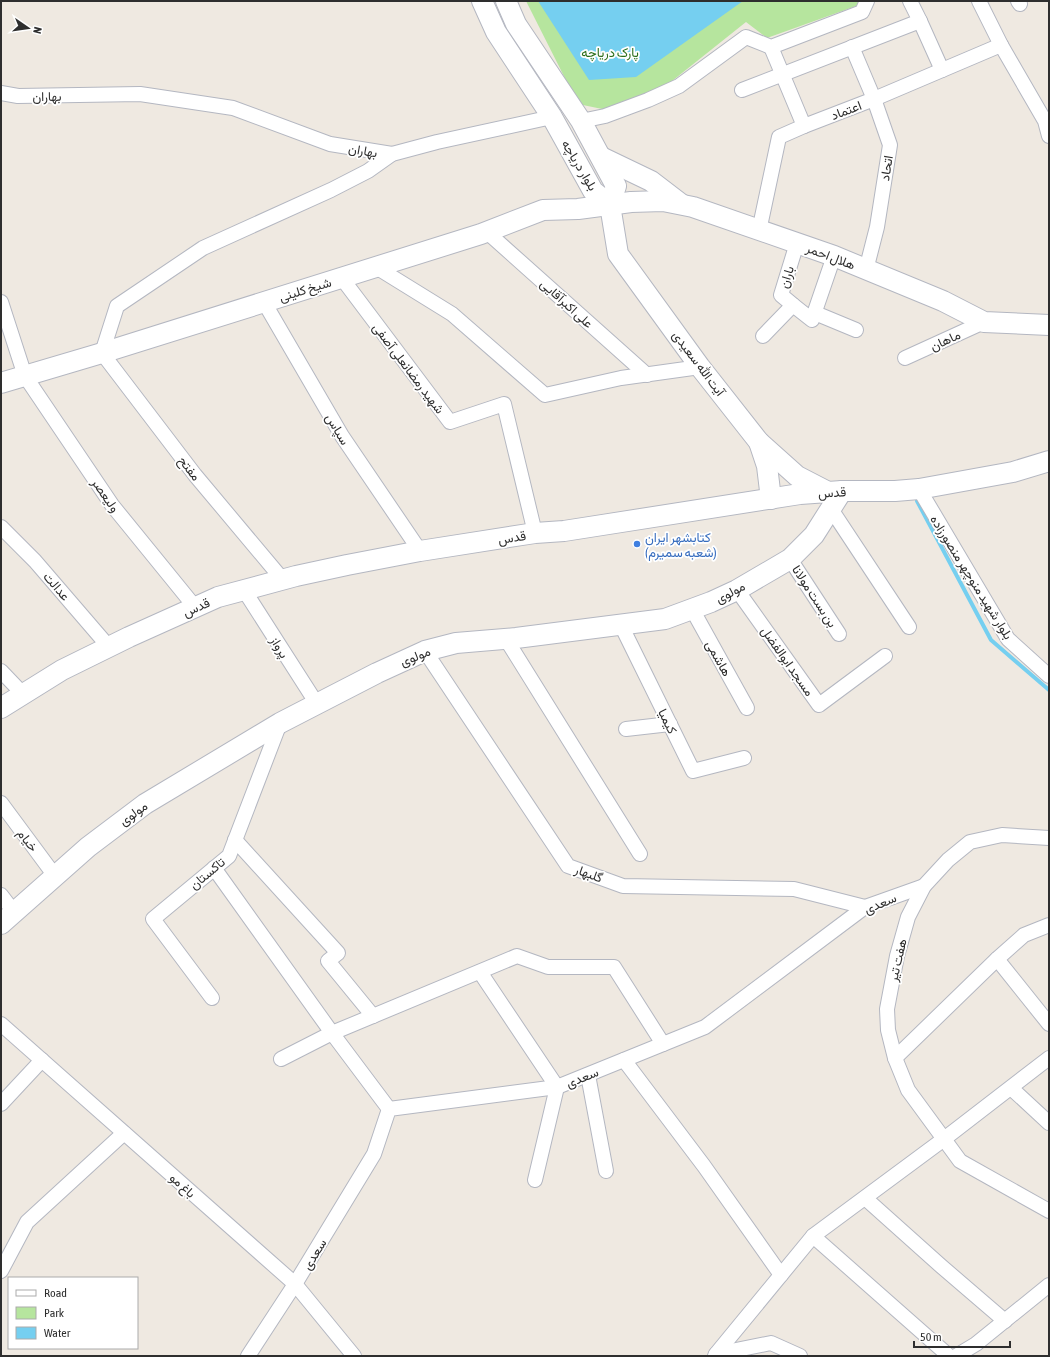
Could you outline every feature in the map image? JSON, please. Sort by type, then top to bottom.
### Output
[{"type":"street","name":"بلوار دریاچه","points":[[482,1],[496,32],[552,117],[594,191],[610,205],[616,186],[581,121],[516,24],[506,1]]},
{"type":"street","points":[[581,121],[605,116],[648,100],[679,86],[746,37],[771,47],[862,12],[867,1]]},
{"type":"street","points":[[910,1],[942,70]]},
{"type":"street","points":[[979,1],[1000,44],[1045,121],[1049,136]]},
{"type":"street","points":[[742,90],[920,21]]},
{"type":"street","name":"اعتماد","points":[[759,231],[779,137],[874,99],[1000,44]]},
{"type":"street","points":[[771,47],[804,126]]},
{"type":"street","name":"اتحاد","points":[[852,48],[874,99],[890,145],[877,227],[866,270]]},
{"type":"street","name":"بهاران","points":[[1,93],[18,96],[140,94],[233,108],[330,144],[392,154]]},
{"type":"street","points":[[392,154],[436,142],[552,117]]},
{"type":"street","name":"بهاران","points":[[102,353],[116,306],[203,248],[331,190],[368,171],[392,154]]},
{"type":"street","points":[[600,158],[651,180],[683,205]]},
{"type":"street","name":"هلال احمر","points":[[610,205],[631,202],[664,201],[693,207],[834,256],[943,301],[984,322],[1049,325]]},
{"type":"street","name":"شیخ کلینی","points":[[1,383],[102,353],[487,232],[543,210],[578,209],[610,205]]},
{"type":"street","name":"آیت الله سعیدی","points":[[610,205],[618,254],[700,367],[759,442],[797,476],[834,497]]},
{"type":"street","name":"علی اکبرآقایی","points":[[487,232],[647,375]]},
{"type":"street","name":"باران","points":[[793,305],[781,295],[797,244]]},
{"type":"street","points":[[763,336],[793,305],[812,320],[834,256]]},
{"type":"street","points":[[376,267],[452,314],[545,395],[621,378],[700,367]]},
{"type":"street","name":"شهید رمضانعلی آصفی","points":[[341,278],[450,422],[504,404],[535,533]]},
{"type":"street","name":"ولیعصر","points":[[1,302],[25,376],[112,505],[195,607]]},
{"type":"street","name":"سپاس","points":[[264,302],[342,436],[420,551]]},
{"type":"street","points":[[815,313],[856,330]]},
{"type":"street","name":"ماهان","points":[[905,358],[984,322]]},
{"type":"street","name":"مفتح","points":[[102,353],[195,475],[284,580]]},
{"type":"street","points":[[759,442],[767,466],[771,500]]},
{"type":"street","name":"قدس","points":[[1,708],[62,670],[218,597],[347,565],[420,551],[535,533],[564,531],[771,500],[800,494],[834,497],[918,489],[1013,472],[1049,461]]},
{"type":"street","name":"بلوار شهید منوچهر منصورزاده","points":[[918,489],[1008,639],[1049,676]]},
{"type":"street","points":[[834,497],[909,627]]},
{"type":"street","name":"مولوی","points":[[1,895],[8,918],[88,846],[145,804],[280,723],[377,673],[425,651],[456,643],[506,639],[665,619],[711,602],[737,590],[790,559],[814,535],[834,497]]},
{"type":"street","name":"عدالت","points":[[1,527],[35,561],[109,647]]},
{"type":"street","name":"بن بست مولانا","points":[[790,559],[840,634]]},
{"type":"street","name":"پرواز","points":[[244,590],[317,704]]},
{"type":"street","name":"مسجد ابوالفضل","points":[[737,590],[819,705],[885,656]]},
{"type":"street","name":"هاشمی","points":[[692,609],[747,708]]},
{"type":"street","name":"کیمیا","points":[[621,624],[693,771],[744,758]]},
{"type":"street","points":[[506,639],[640,854]]},
{"type":"street","name":"گلبهار","points":[[425,651],[568,866],[623,886],[794,889],[865,908]]},
{"type":"street","points":[[1,671],[23,694]]},
{"type":"street","name":"تاکستان","points":[[212,998],[153,919],[228,856],[280,723]]},
{"type":"street","points":[[626,729],[670,724]]},
{"type":"street","name":"خیام","points":[[1,803],[55,876]]},
{"type":"street","name":"هفت تیر","points":[[1049,838],[1002,835],[970,842],[948,860],[924,886],[908,917],[897,956],[887,1009],[888,1030],[895,1058],[908,1090],[960,1161],[1049,1211]]},
{"type":"street","points":[[235,840],[338,954],[328,961],[373,1016]]},
{"type":"street","points":[[214,868],[332,1034],[389,1109]]},
{"type":"street","name":"سعدی","points":[[248,1356],[295,1284],[374,1154],[389,1109],[558,1087],[705,1027],[865,908],[924,886]]},
{"type":"street","points":[[895,1058],[997,959],[1024,935],[1049,926]]},
{"type":"street","points":[[281,1059],[373,1016],[517,956],[548,966],[614,967],[663,1044]]},
{"type":"street","points":[[997,959],[1049,1024]]},
{"type":"street","points":[[480,972],[558,1087],[535,1180]]},
{"type":"street","name":"باغ مو","points":[[1,1024],[295,1284],[354,1356]]},
{"type":"street","points":[[716,1355],[813,1236],[944,1139],[1049,1058]]},
{"type":"street","points":[[1,1104],[42,1060]]},
{"type":"street","points":[[624,1060],[704,1166],[781,1275]]},
{"type":"street","points":[[588,1075],[606,1171]]},
{"type":"street","points":[[1011,1088],[1049,1123]]},
{"type":"street","points":[[1,1271],[27,1222],[124,1133]]},
{"type":"street","points":[[865,1198],[1005,1321]]},
{"type":"street","points":[[813,1236],[949,1356]]},
{"type":"street","points":[[956,1356],[976,1344],[1049,1285]]},
{"type":"street","points":[[716,1355],[771,1343],[800,1356]]},
{"type":"green space","name":"پارک دریاچه","points":[[526,1],[861,1],[859,5],[767,38],[746,22],[667,85],[607,110],[578,104]]},
{"type":"water","points":[[538,1],[743,1],[636,77],[589,80]]},
{"type":"waterway","points":[[917,501],[991,640],[1049,690]]},
{"type":"place","name":"کتابشهر ایران (شعبه سمیرم)","points":[[637,544]]}]
